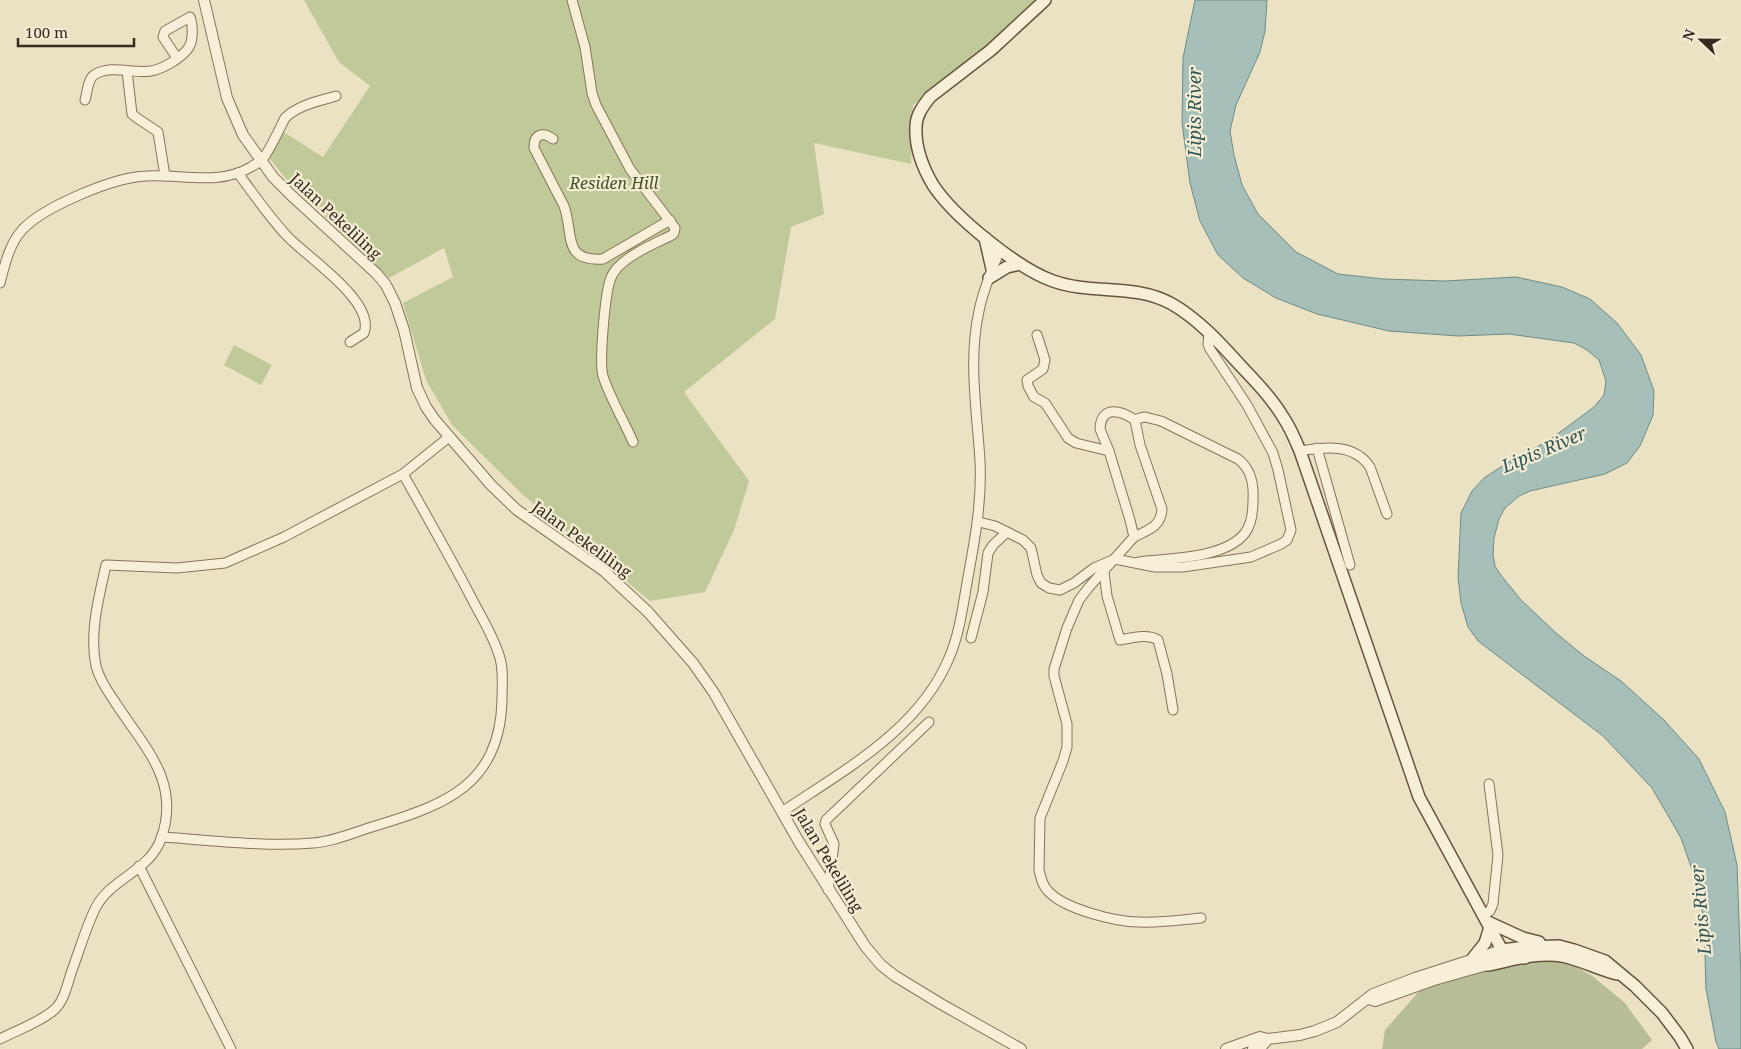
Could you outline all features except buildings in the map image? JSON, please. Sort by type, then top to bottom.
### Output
[{"type":"main road","points":[[1045,0],[991,50],[930,97],[922,107],[916,127],[920,154],[933,184],[946,202],[985,238],[1020,264],[1042,277],[1076,287],[1129,291],[1156,297],[1172,304],[1209,333],[1274,403],[1284,418],[1300,451],[1420,798],[1502,950],[1511,956],[1524,958]]},
{"type":"main road","points":[[985,238],[990,274],[1020,264]]},
{"type":"main road","points":[[1487,921],[1523,938],[1574,950],[1605,961],[1635,986],[1662,1013],[1680,1036],[1687,1049]]},
{"type":"main road","points":[[1474,958],[1485,944],[1487,921]]},
{"type":"main road","points":[[1487,966],[1502,950],[1559,946]]},
{"type":"main road","points":[[1487,966],[1524,958],[1559,956],[1575,959],[1621,975]]},
{"type":"street","name":"Jalan Pekeliling","points":[[204,0],[227,98],[243,135],[273,177],[377,274],[386,285],[402,323],[421,398],[434,420],[491,485],[517,510],[590,560],[631,594],[706,679],[828,890],[865,946],[881,965],[927,996],[1021,1049]]},
{"type":"street","points":[[572,0],[585,47],[592,93],[596,104],[630,169],[675,228],[674,233],[629,258],[618,267],[610,278],[608,288],[602,341],[602,371],[610,395],[633,442]]},
{"type":"street","points":[[86,100],[91,78],[95,74],[118,69],[154,71],[177,58]]},
{"type":"street","points":[[127,71],[132,114],[158,132],[165,176]]},
{"type":"street","points":[[0,283],[8,252],[13,242],[21,231],[38,217],[104,185],[144,176],[219,178],[238,174],[261,161],[285,118],[290,113],[298,108],[336,96]]},
{"type":"street","points":[[553,139],[544,134],[538,136],[534,144],[535,153],[564,206],[573,248],[580,256],[595,260],[603,259],[670,220]]},
{"type":"street","points":[[238,174],[288,237],[317,261],[354,299],[366,320],[366,325],[364,333],[350,342]]},
{"type":"street","points":[[782,812],[871,752],[900,727],[930,693],[940,678],[949,658],[956,638],[978,522],[980,466],[973,354],[979,310],[990,274],[1000,250]]},
{"type":"street","points":[[978,522],[1024,540],[1031,548],[1040,583],[1049,588],[1060,590],[1094,568],[1115,559],[1155,568],[1183,567],[1251,557],[1287,540],[1291,530],[1273,453],[1247,405],[1210,350],[1208,344],[1209,333]]},
{"type":"street","points":[[1037,335],[1045,360],[1043,369],[1027,380],[1034,397],[1045,403],[1068,438],[1076,443],[1108,452]]},
{"type":"street","points":[[1134,537],[1100,429],[1102,420],[1109,412],[1117,411],[1135,420],[1145,417],[1161,421],[1238,458],[1250,472],[1254,493],[1252,517],[1246,533],[1237,541],[1226,548],[1204,554],[1135,562]]},
{"type":"street","points":[[1135,420],[1140,445],[1162,509],[1160,519],[1157,525],[1134,537],[1089,587],[1079,600],[1067,628],[1054,669],[1054,676],[1067,724],[1067,747],[1040,818],[1039,870],[1041,879],[1049,893],[1067,905],[1108,918],[1138,922],[1201,918]]},
{"type":"street","points":[[0,1038],[45,1017],[59,1004],[96,908],[114,885],[152,856],[162,837],[166,811],[165,786],[160,770],[104,685],[96,667],[94,648],[95,622],[106,565],[177,568],[225,563],[284,537],[403,474],[449,438]]},
{"type":"street","points":[[1300,451],[1327,447],[1346,450],[1358,455],[1370,467],[1387,514]]},
{"type":"street","points":[[1317,448],[1350,565]]},
{"type":"street","points":[[162,837],[287,845],[322,842],[409,816],[446,800],[469,784],[490,755],[497,737],[501,712],[500,656],[438,535],[403,474]]},
{"type":"street","points":[[972,638],[983,592],[988,553],[1007,532]]},
{"type":"street","points":[[1104,572],[1107,596],[1120,640],[1146,636],[1158,640],[1167,674],[1173,710]]},
{"type":"street","points":[[828,890],[834,844],[825,824],[826,820],[929,722]]},
{"type":"street","points":[[1487,921],[1493,904],[1498,856],[1489,784]]},
{"type":"street","points":[[139,866],[231,1049]]},
{"type":"street","points":[[1226,1049],[1260,1037],[1268,1039],[1315,1031],[1337,1022],[1373,994],[1408,980],[1502,950]]},
{"type":"street","points":[[1369,999],[1375,1001],[1434,980],[1487,966]]},
{"type":"street","points":[[1253,1049],[1262,1046],[1268,1039]]},
{"type":"green space","name":"Residen Hill","points":[[304,0],[1038,0],[1007,32],[913,105],[911,164],[814,143],[824,214],[791,227],[775,319],[684,392],[749,481],[734,530],[705,592],[650,601],[522,494],[452,425],[426,380],[403,303],[453,277],[444,248],[389,278],[287,180],[270,159],[282,131],[323,157],[370,86],[339,62]]},
{"type":"green space","points":[[234,345],[272,365],[261,385],[224,365]]},
{"type":"green space","points":[[1561,959],[1591,975],[1624,1002],[1652,1040],[1642,1049],[1382,1049],[1385,1030],[1422,988],[1510,963]]},
{"type":"water","name":"Lipis River","points":[[1195,0],[1267,0],[1265,31],[1260,52],[1236,105],[1230,131],[1242,185],[1258,214],[1296,252],[1338,274],[1383,279],[1445,281],[1516,277],[1562,287],[1590,299],[1617,323],[1641,355],[1654,391],[1653,415],[1640,446],[1627,463],[1605,474],[1530,491],[1519,496],[1505,508],[1499,519],[1494,538],[1493,554],[1495,566],[1521,600],[1584,656],[1621,681],[1664,720],[1699,759],[1725,812],[1737,865],[1741,977],[1741,1049],[1719,1049],[1716,1042],[1706,989],[1704,922],[1697,884],[1681,838],[1652,788],[1603,736],[1478,641],[1468,627],[1461,603],[1458,577],[1461,513],[1472,491],[1484,478],[1548,441],[1594,407],[1604,395],[1606,381],[1599,360],[1587,350],[1574,343],[1509,334],[1458,336],[1389,331],[1317,314],[1276,298],[1243,278],[1218,255],[1200,221],[1190,183],[1182,123],[1183,58]]}]
